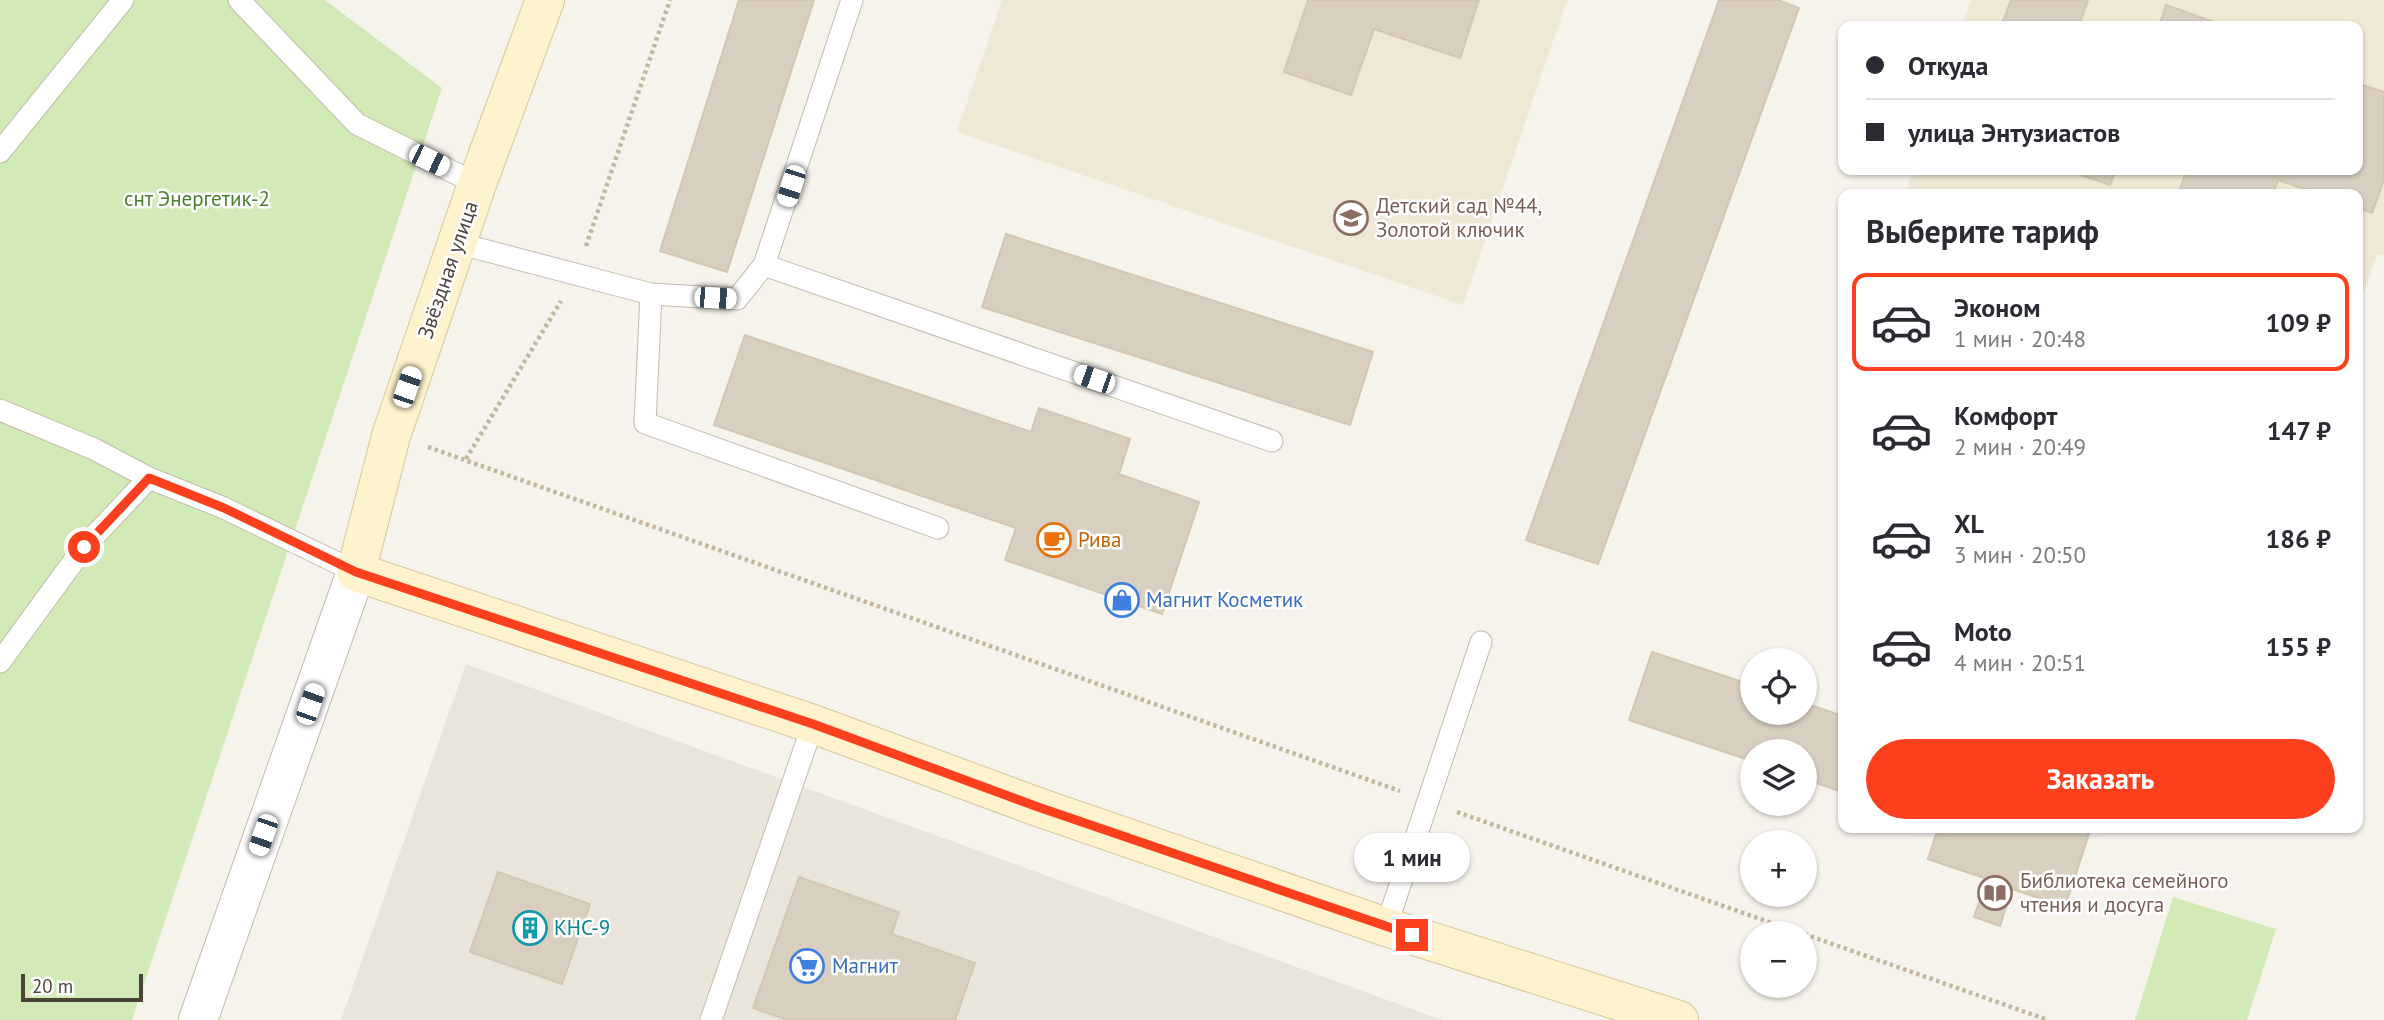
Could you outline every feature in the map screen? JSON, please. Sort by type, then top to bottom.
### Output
[{"type":"street","name":"Звёздная улица","points":[[198,1020],[356,572],[391,436],[477,184],[545,0]]},
{"type":"street","points":[[356,572],[813,724],[1038,807],[1386,927],[1679,1020]]},
{"type":"lane","points":[[0,152],[123,0]]},
{"type":"lane","points":[[239,0],[357,124],[477,184]]},
{"type":"lane","points":[[457,243],[651,294],[737,299],[764,265],[852,0]]},
{"type":"lane","points":[[764,265],[1272,441]]},
{"type":"lane","points":[[651,294],[645,424],[938,528]]},
{"type":"lane","points":[[0,410],[94,449],[149,478],[224,508],[356,572]]},
{"type":"lane","points":[[0,662],[84,547],[149,478]]},
{"type":"lane","points":[[1386,927],[1481,642]]},
{"type":"lane","points":[[711,1020],[813,724]]},
{"type":"path","points":[[466,459],[576,275],[670,0]]},
{"type":"path","points":[[391,436],[466,459],[1765,921]]},
{"type":"path","points":[[1817,939],[2048,1020]]},
{"type":"shaded area","name":"Детский сад №44, Золотой ключик","points":[[1002,0],[1567,0],[1463,305],[957,132]]},
{"type":"shaded area","points":[[1971,0],[2384,0],[2384,255],[2377,254],[2363,295],[2363,189],[1907,189],[1912,175],[2363,175],[2363,21],[1964,21]]},
{"type":"shaded area","points":[[466,664],[1442,1020],[341,1020]]},
{"type":"green space","name":"снт Энергетик-2","points":[[0,0],[325,0],[442,88],[132,1020],[0,1020]]},
{"type":"green space","points":[[2173,897],[2276,929],[2247,1020],[2135,1020]]},
{"type":"building","points":[[739,0],[814,0],[727,272],[660,251]]},
{"type":"building","points":[[1308,0],[1479,0],[1460,58],[1374,29],[1351,95],[1284,72]]},
{"type":"building","points":[[1719,0],[1778,0],[1799,8],[1598,564],[1526,540]]},
{"type":"building","points":[[2011,0],[2088,0],[2081,21],[2003,21]]},
{"type":"building","points":[[2166,5],[2211,21],[2161,21]]},
{"type":"building","points":[[2363,85],[2384,92],[2384,180],[2372,213],[2363,209],[2363,189],[2304,189],[2278,180],[2275,189],[2180,189],[2185,175],[2363,175]]},
{"type":"building","points":[[2081,175],[2114,175],[2110,185]]},
{"type":"building","points":[[1006,234],[1373,352],[1350,425],[982,307]]},
{"type":"building","points":[[745,335],[1031,432],[1039,408],[1130,439],[1119,474],[1199,502],[1162,614],[1005,560],[1016,528],[714,425]]},
{"type":"building","points":[[1652,652],[1740,681],[1740,725],[1817,725],[1817,707],[1838,714],[1838,790],[1817,783],[1817,739],[1740,739],[1740,757],[1629,720]]},
{"type":"building","points":[[1936,833],[2089,833],[2065,907],[2012,889],[2000,926],[1974,917],[1987,879],[1928,859]]},
{"type":"building","name":"КНС-9","points":[[498,872],[590,904],[562,984],[470,952]]},
{"type":"building","points":[[799,877],[899,912],[892,934],[975,963],[955,1020],[787,1020],[753,1008]]},
{"type":"place","name":"Детский сад №44, Золотой ключик","points":[[1351,218]]},
{"type":"place","name":"Рива","points":[[1054,540]]},
{"type":"place","name":"Магнит Косметик","points":[[1122,600]]},
{"type":"place","name":"Библиотека семейного чтения и досуга","points":[[1995,893]]},
{"type":"place","name":"КНС-9","points":[[530,928]]},
{"type":"place","name":"Магнит","points":[[807,966]]},
{"type":"route","points":[[84,547],[149,478],[224,508],[356,572],[813,724],[1038,807],[1412,935]]}]
